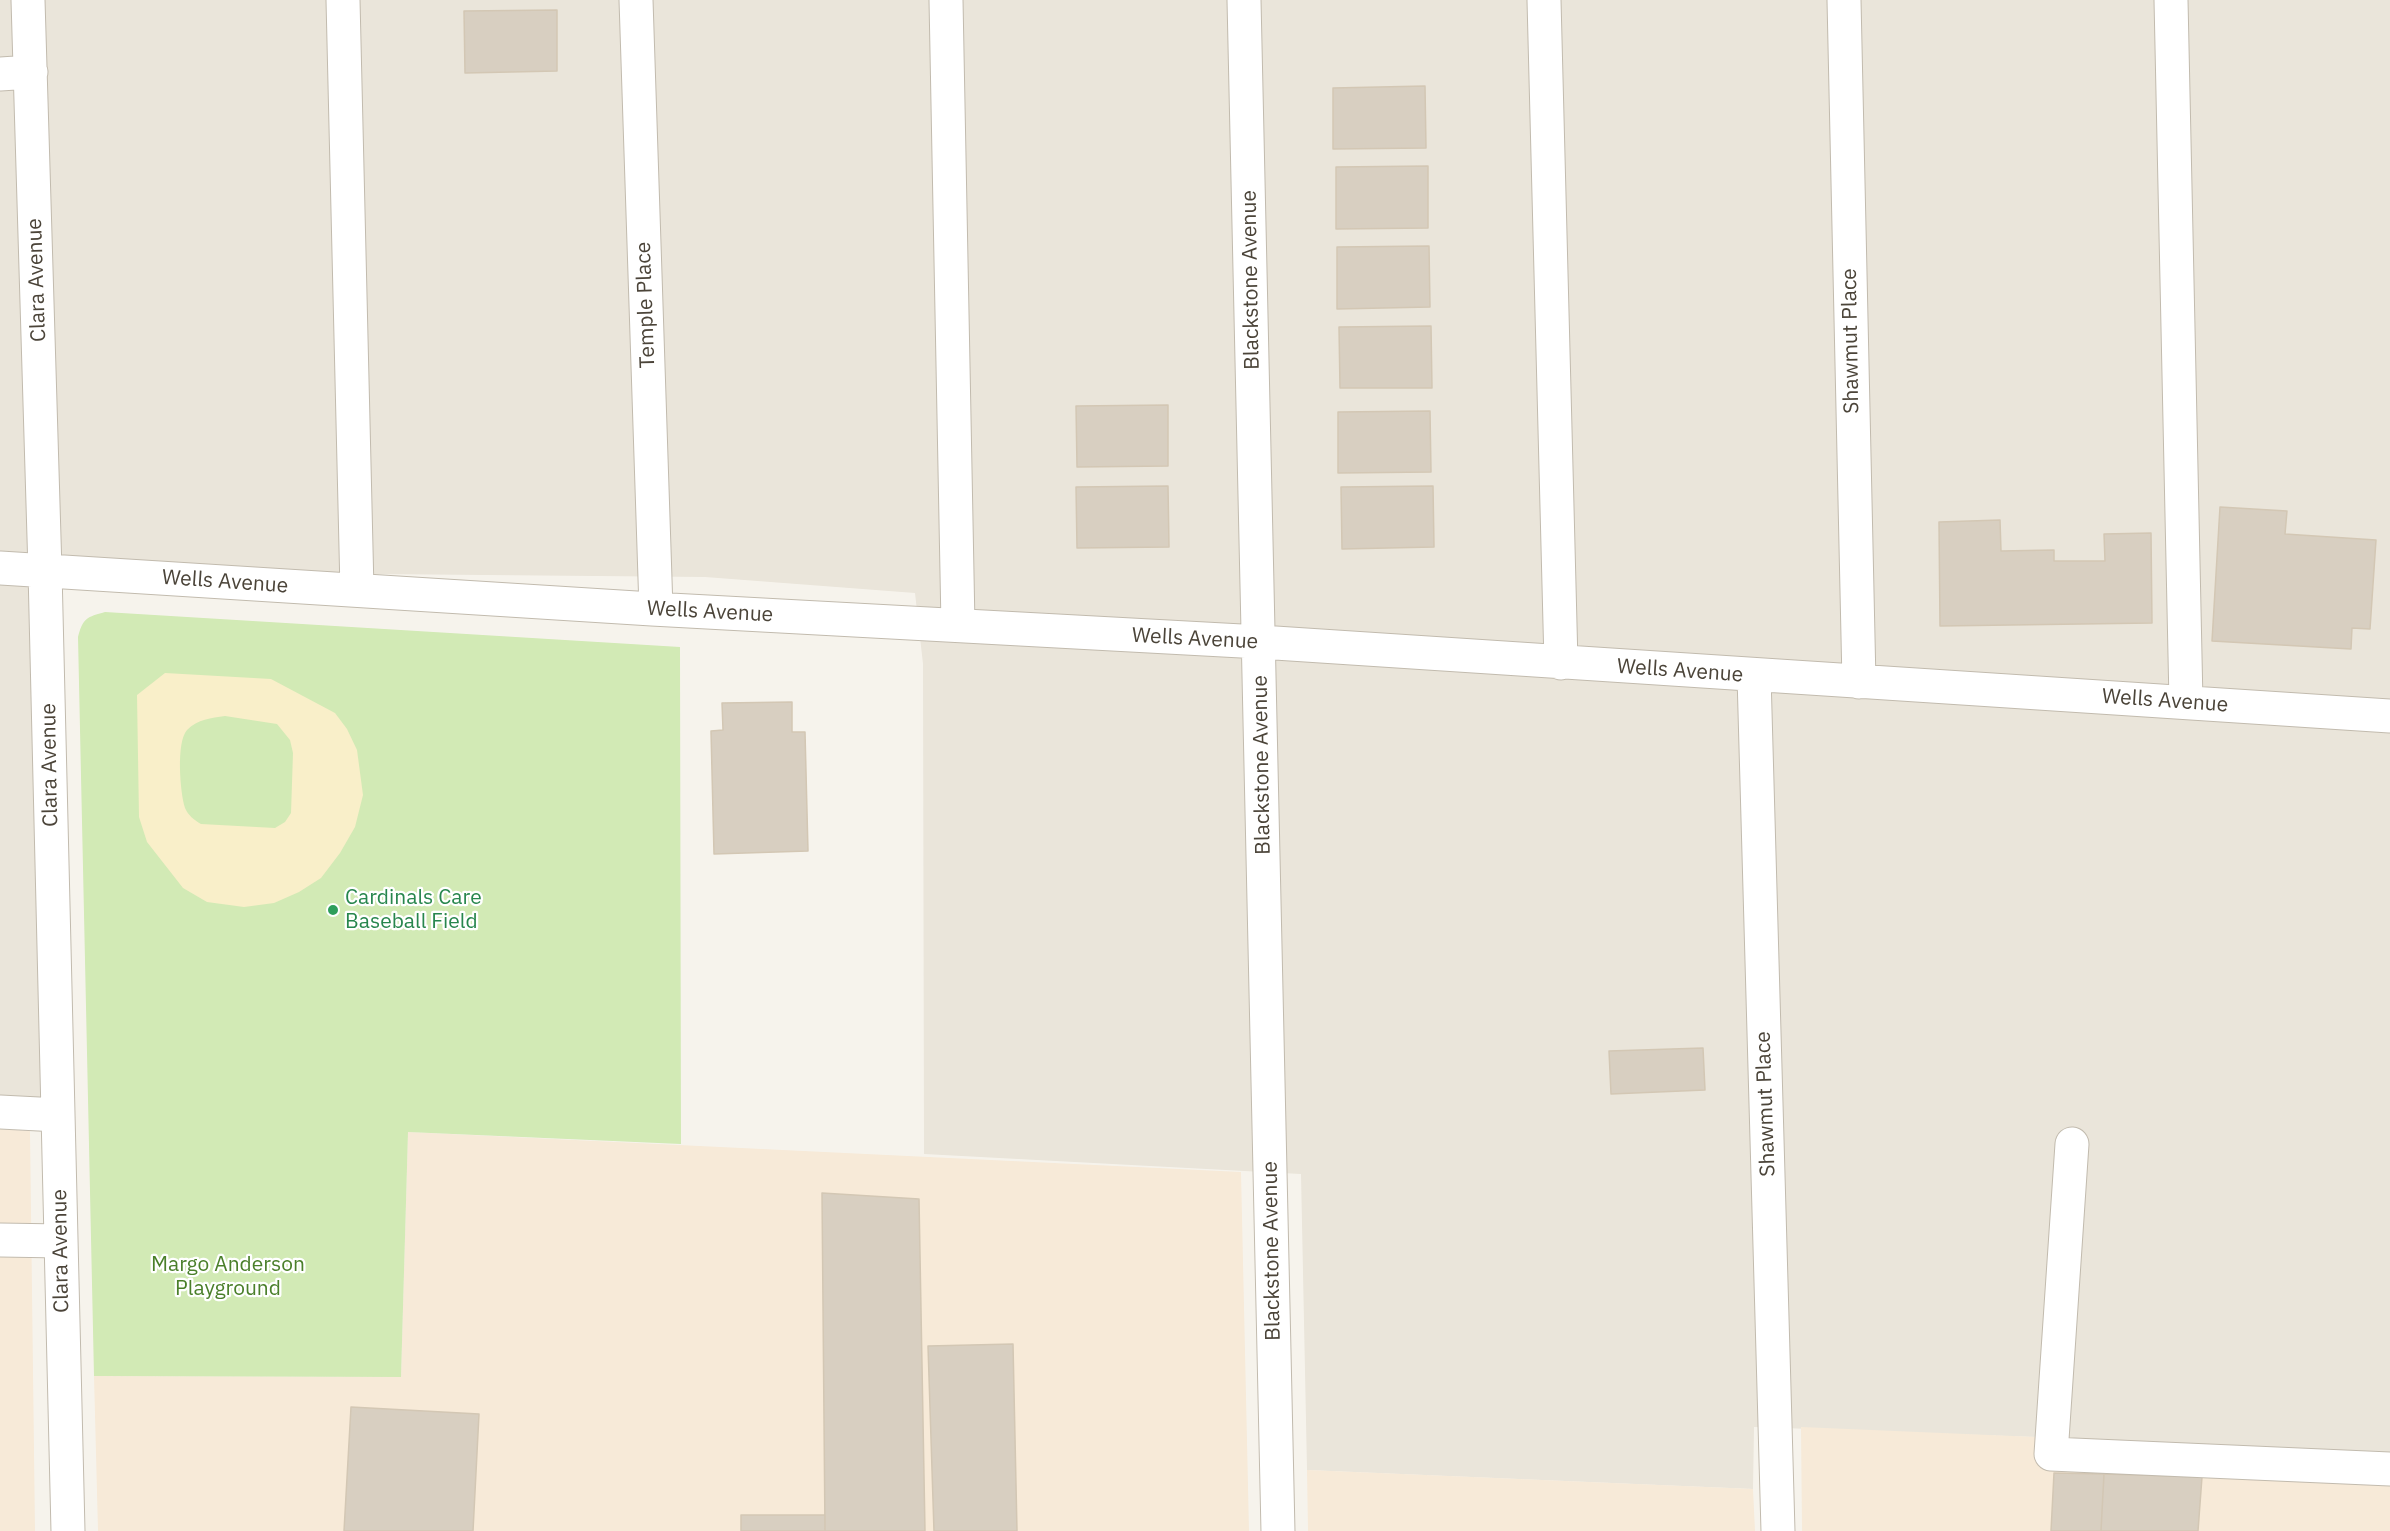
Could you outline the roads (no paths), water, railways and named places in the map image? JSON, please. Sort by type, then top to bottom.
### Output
[{"type":"street","name":"Clara Avenue","points":[[28,0],[15,73],[45,571],[68,1531]]},
{"type":"street","points":[[343,0],[357,590]]},
{"type":"street","name":"Temple Place","points":[[636,0],[656,609]]},
{"type":"street","points":[[946,0],[958,626]]},
{"type":"street","name":"Blackstone Avenue","points":[[1244,0],[1278,1531]]},
{"type":"street","points":[[1544,0],[1561,663]]},
{"type":"street","name":"Shawmut Place","points":[[1844,0],[1859,682]]},
{"type":"street","points":[[2171,0],[2186,702]]},
{"type":"street","name":"Wells Avenue","points":[[0,568],[656,609],[1260,642],[2390,716]]},
{"type":"street","name":"Shawmut Place","points":[[1754,676],[1778,1531]]},
{"type":"street","points":[[0,1112],[58,1115]]},
{"type":"street","points":[[2072,1144],[2051,1454],[2390,1469]]},
{"type":"street","points":[[0,1240],[61,1241]]},
{"type":"place","name":"Cardinals Care Baseball Field","points":[[333,910]]},
{"type":"park label","name":"Margo Anderson Playground","points":[[228,1277]]}]
